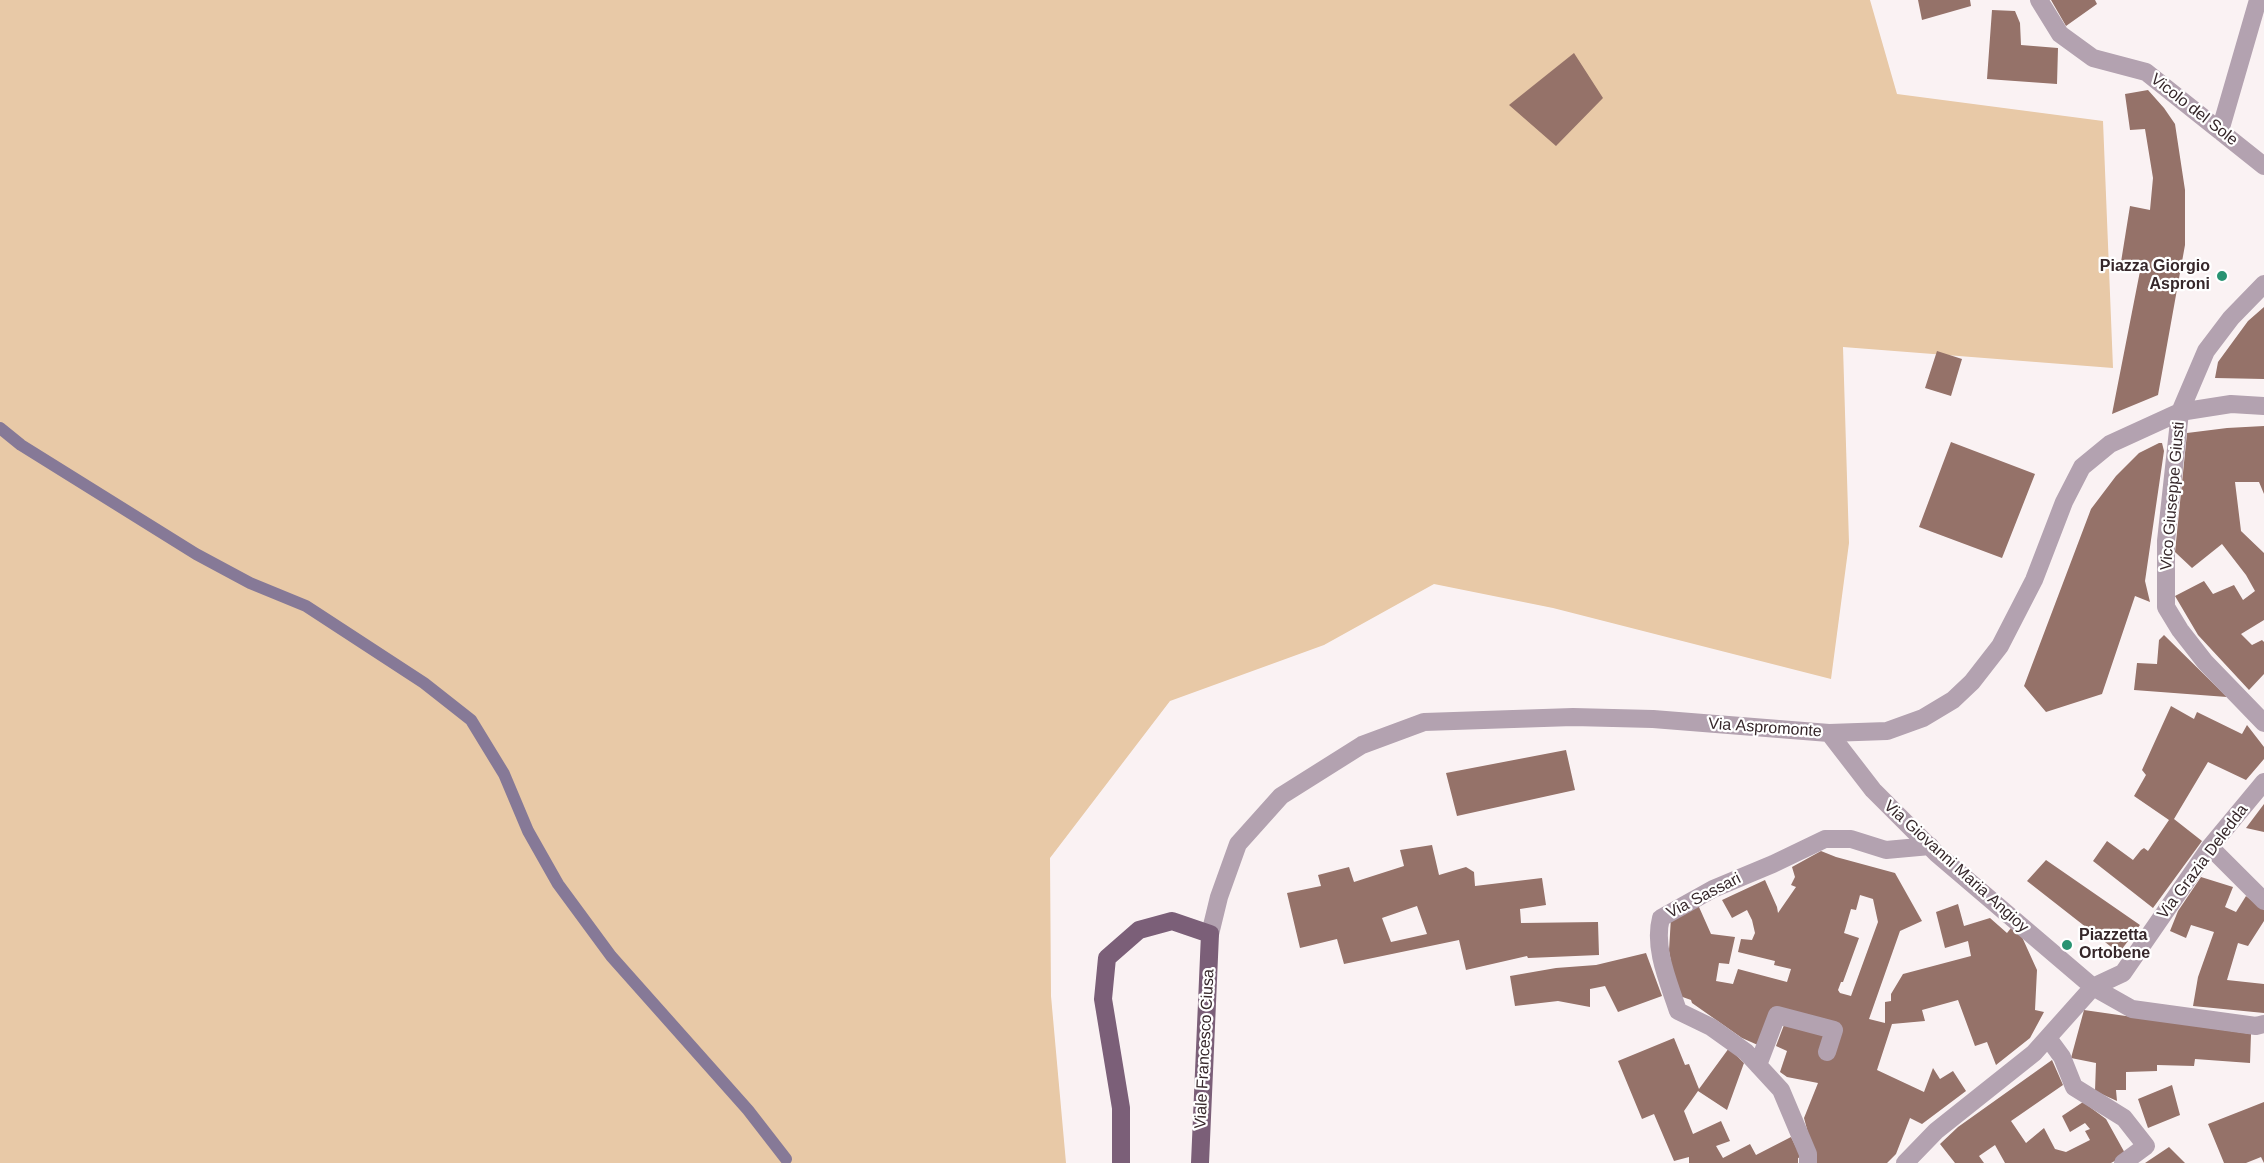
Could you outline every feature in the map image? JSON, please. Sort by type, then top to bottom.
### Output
[{"type":"main road","points":[[1121,1163],[1121,1108],[1103,999],[1107,958],[1139,930],[1172,921],[1210,934]]},
{"type":"main road","name":"Viale Francesco Ciusa","points":[[1200,1163],[1210,934]]},
{"type":"street","name":"Vicolo del Sole","points":[[2039,0],[2060,34],[2093,58],[2146,72],[2264,166]]},
{"type":"street","points":[[2220,131],[2258,0]]},
{"type":"street","points":[[2180,412],[2206,351],[2231,318],[2264,284]]},
{"type":"street","name":"Via Aspromonte","points":[[1210,934],[1219,897],[1238,844],[1281,796],[1362,745],[1424,722],[1573,717],[1653,719],[1829,733],[1887,731],[1923,718],[1953,700],[1972,682],[2000,646],[2034,580],[2064,502],[2082,467],[2110,444],[2180,412],[2231,405],[2264,406]]},
{"type":"street","name":"Vico Giuseppe Giusti","points":[[2180,412],[2166,541],[2166,607],[2180,630],[2205,662],[2264,723]]},
{"type":"street","name":"Via Giovanni Maria Angioy","points":[[1829,733],[1872,790],[1930,846],[2093,987]]},
{"type":"street","name":"Via Grazia Deledda","points":[[2093,987],[2123,973],[2210,847],[2264,782]]},
{"type":"street","name":"Via Sassari","points":[[1808,1163],[1808,1154],[1781,1090],[1746,1052],[1711,1027],[1678,1011],[1665,971],[1657,931],[1660,918],[1713,889],[1773,864],[1825,838],[1851,839],[1886,850],[1930,846]]},
{"type":"street","points":[[2210,847],[2264,901]]},
{"type":"street","points":[[1905,1163],[1936,1131],[2034,1053],[2093,987],[2132,1009],[2170,1012],[2256,1026],[2264,1024]]},
{"type":"street","points":[[1758,1065],[1777,1015],[1834,1030],[1827,1052]]},
{"type":"street","points":[[2048,1038],[2062,1056],[2074,1087],[2124,1118],[2146,1146],[2123,1163]]},
{"type":"shaded area","points":[[0,0],[1870,0],[1897,94],[2103,121],[2113,368],[1843,347],[1849,543],[1831,679],[1553,608],[1434,584],[1324,645],[1170,701],[1050,858],[1051,996],[1066,1163],[0,1163]]},
{"type":"building","points":[[1918,0],[1970,0],[1971,6],[1922,20]]},
{"type":"building","points":[[2051,0],[2095,0],[2097,4],[2066,26]]},
{"type":"building","points":[[1992,10],[2015,11],[2020,23],[2021,45],[2058,48],[2057,84],[1987,79]]},
{"type":"building","points":[[1574,53],[1603,98],[1556,146],[1509,105]]},
{"type":"building","points":[[2148,90],[2175,124],[2185,190],[2185,245],[2158,395],[2112,414],[2141,266],[2121,262],[2130,206],[2150,210],[2153,178],[2145,129],[2130,130],[2125,94]]},
{"type":"building","points":[[2264,307],[2264,379],[2215,378],[2218,362],[2248,321]]},
{"type":"building","points":[[1937,351],[1962,359],[1951,396],[1925,388]]},
{"type":"building","points":[[2264,426],[2264,494],[2259,482],[2235,482],[2241,531],[2264,553],[2264,620],[2241,634],[2252,645],[2262,640],[2264,642],[2264,674],[2249,690],[2198,635],[2175,596],[2204,581],[2213,594],[2234,585],[2243,600],[2255,591],[2246,575],[2222,544],[2192,568],[2175,552],[2187,433]]},
{"type":"building","points":[[1951,442],[2035,474],[2002,558],[1919,527]]},
{"type":"building","points":[[2162,443],[2164,451],[2145,581],[2150,602],[2135,596],[2102,694],[2046,712],[2024,686],[2091,509],[2116,476],[2139,453]]},
{"type":"building","points":[[2164,635],[2227,697],[2134,690],[2137,663],[2157,664],[2159,640]]},
{"type":"building","points":[[2171,706],[2194,719],[2197,712],[2242,734],[2247,725],[2264,747],[2264,759],[2246,780],[2208,762],[2174,819],[2202,841],[2153,908],[2093,861],[2107,841],[2133,860],[2144,848],[2148,851],[2169,820],[2134,796],[2146,775],[2142,770]]},
{"type":"building","points":[[1566,750],[1575,790],[1457,816],[1446,773]]},
{"type":"building","points":[[2264,804],[2264,832],[2246,828]]},
{"type":"building","points":[[1432,845],[1439,875],[1466,867],[1474,872],[1475,886],[1542,878],[1546,905],[1520,909],[1521,923],[1598,922],[1599,955],[1528,958],[1527,956],[1466,970],[1459,940],[1344,964],[1337,939],[1300,948],[1287,893],[1321,886],[1318,875],[1349,867],[1354,882],[1404,866],[1400,850]],"holes":[[[1417,906],[1427,934],[1391,942],[1382,918]]]},
{"type":"building","points":[[1821,851],[1895,873],[1922,921],[1900,931],[1869,1019],[1885,1023],[1885,1002],[1891,1001],[1891,994],[1903,974],[1971,956],[1968,941],[1945,948],[1936,912],[1958,904],[1964,926],[1990,918],[2007,933],[2011,928],[2022,937],[2037,970],[2035,1010],[2044,1012],[2030,1038],[1996,1065],[1987,1042],[1975,1046],[1958,1000],[1922,1010],[1925,1021],[1892,1024],[1877,1070],[1924,1092],[1933,1068],[1940,1079],[1953,1071],[1966,1091],[1922,1124],[1910,1118],[1896,1154],[1887,1163],[1816,1163],[1804,1118],[1818,1083],[1787,1077],[1780,1072],[1787,1051],[1776,1046],[1784,1025],[1825,1019],[1773,1007],[1760,1046],[1742,1038],[1692,1003],[1691,1000],[1677,995],[1669,951],[1671,917],[1695,907],[1699,907],[1711,934],[1735,937],[1729,964],[1719,963],[1716,981],[1733,984],[1738,969],[1787,982],[1791,969],[1774,965],[1775,961],[1738,952],[1741,939],[1752,940],[1755,933],[1752,920],[1747,910],[1732,918],[1722,900],[1765,880],[1778,913],[1796,887],[1791,885],[1795,877],[1792,867]],"holes":[[[1860,895],[1873,899],[1878,922],[1851,996],[1840,993],[1838,990],[1859,938],[1844,933],[1851,909],[1856,910]]]},
{"type":"building","points":[[2046,860],[2140,925],[2119,953],[2027,881]]},
{"type":"building","points":[[2201,877],[2233,887],[2225,907],[2236,912],[2246,896],[2264,910],[2264,921],[2248,946],[2238,943],[2227,980],[2264,984],[2264,1013],[2193,1006],[2198,977],[2214,932],[2191,925],[2186,938],[2170,931],[2178,911]]},
{"type":"building","points":[[1646,953],[1662,996],[1618,1012],[1605,986],[1590,989],[1590,1007],[1558,1001],[1515,1006],[1510,976],[1556,968],[1596,965]]},
{"type":"building","points":[[2084,1010],[2251,1034],[2250,1063],[2195,1059],[2194,1066],[2157,1065],[2157,1071],[2126,1072],[2126,1090],[2116,1090],[2117,1101],[2095,1091],[2096,1063],[2071,1058]]},
{"type":"building","points":[[1674,1038],[1685,1065],[1689,1064],[1699,1089],[1729,1048],[1744,1063],[1727,1110],[1698,1091],[1684,1111],[1693,1134],[1721,1121],[1730,1141],[1716,1146],[1723,1158],[1750,1144],[1756,1155],[1791,1137],[1801,1157],[1798,1158],[1798,1163],[1689,1163],[1689,1157],[1674,1161],[1654,1114],[1642,1119],[1618,1061]]},
{"type":"building","points":[[2052,1060],[2063,1085],[2011,1121],[2026,1143],[2044,1128],[2055,1149],[2066,1152],[2090,1140],[2085,1131],[2090,1129],[2085,1123],[2070,1132],[2062,1116],[2083,1102],[2106,1119],[2126,1155],[2111,1163],[2005,1163],[1995,1145],[1979,1156],[1984,1163],[1955,1163],[1940,1144],[1958,1127]]},
{"type":"building","points":[[2172,1085],[2180,1115],[2148,1128],[2138,1099]]},
{"type":"building","points":[[2264,1102],[2264,1163],[2261,1157],[2246,1163],[2224,1163],[2208,1124]]},
{"type":"building","points":[[2169,1147],[2185,1163],[2145,1163]]},
{"type":"waterway","points":[[0,428],[21,445],[196,554],[250,583],[306,606],[424,683],[471,720],[504,774],[528,831],[558,884],[611,956],[748,1110],[786,1159]]},
{"type":"place","name":"Piazza Giorgio Asproni","points":[[2222,276]]},
{"type":"place","name":"Piazzetta Ortobene","points":[[2067,945]]}]
